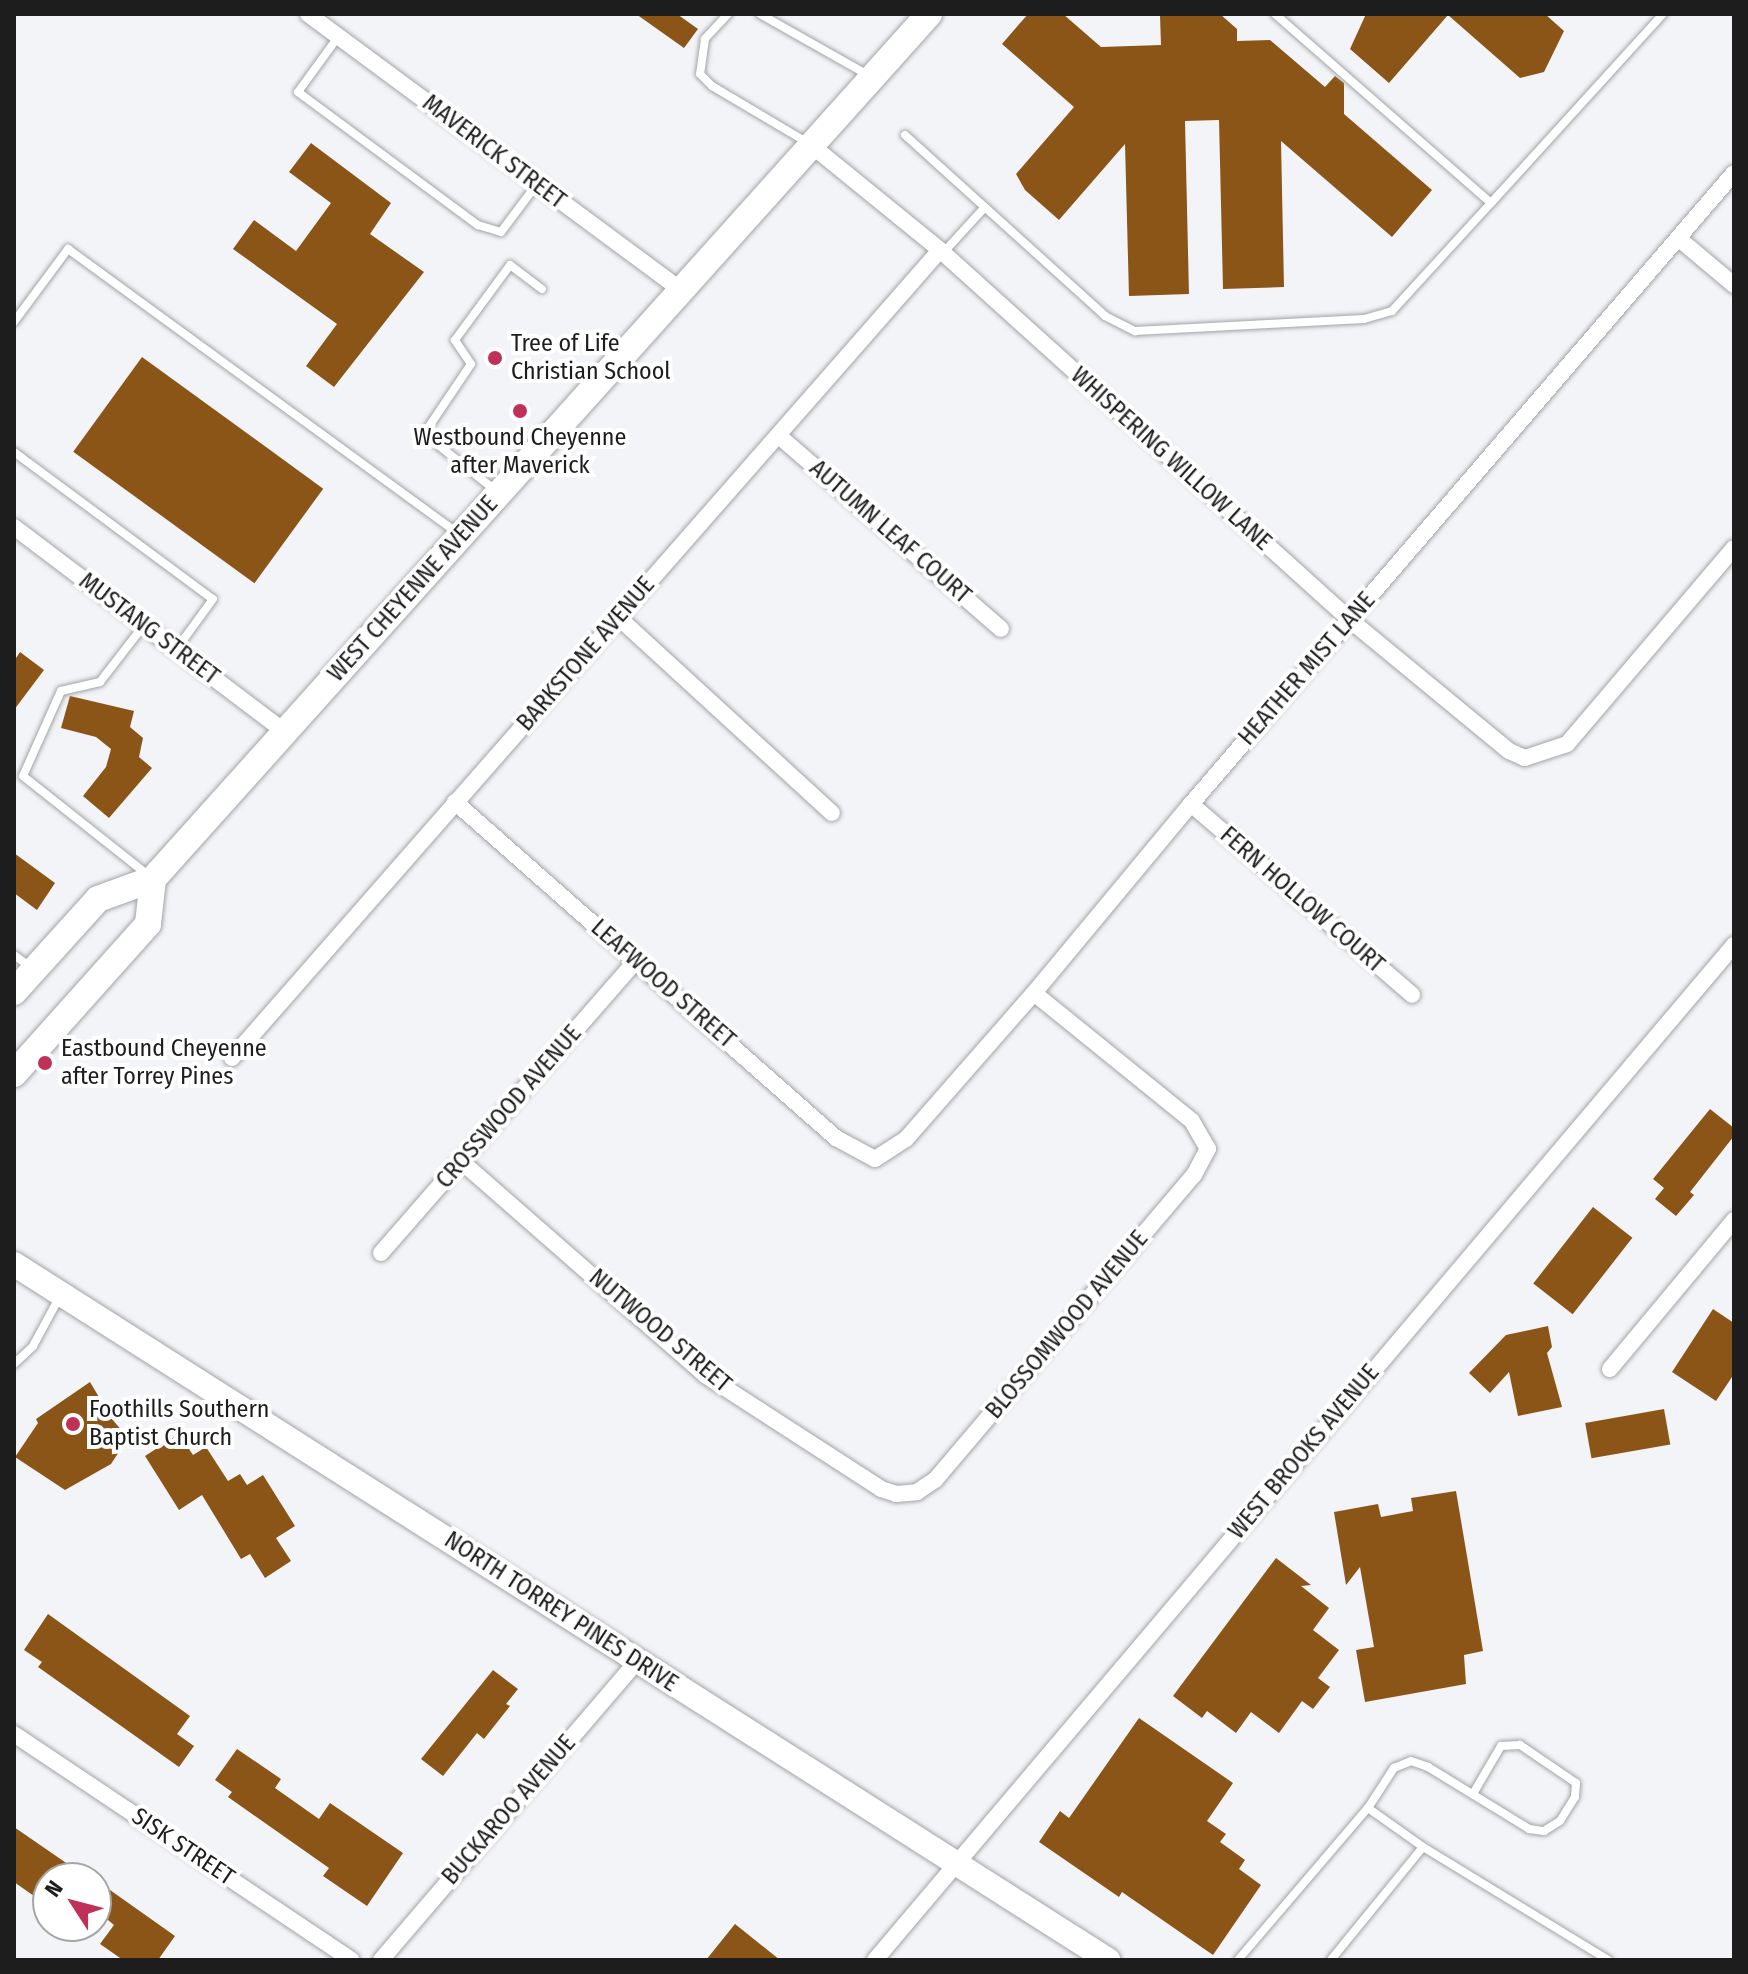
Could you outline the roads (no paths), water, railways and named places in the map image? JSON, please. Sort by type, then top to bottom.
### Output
[{"type":"main road","name":"WEST CHEYENNE AVENUE","points":[[14,992],[24,962],[98,899],[153,879],[929,14]]},
{"type":"main road","points":[[14,1074],[148,924],[153,879]]},
{"type":"main road","name":"NORTH TORREY PINES DRIVE","points":[[14,1264],[1108,1960]]},
{"type":"street","name":"MAVERICK STREET","points":[[308,14],[681,290]]},
{"type":"street","name":"WHISPERING WILLOW LANE","points":[[811,145],[941,251],[1350,620],[1509,751],[1525,758],[1539,756],[1567,744],[1734,548]]},
{"type":"street","name":"HEATHER MIST LANE","points":[[875,1159],[906,1139],[1034,993],[1191,804],[1734,173]]},
{"type":"street","points":[[1678,238],[1734,285]]},
{"type":"street","name":"BARKSTONE AVENUE","points":[[232,1058],[941,251]]},
{"type":"street","name":"AUTUMN LEAF COURT","points":[[779,436],[1001,629]]},
{"type":"street","name":"MUSTANG STREET","points":[[14,527],[285,732]]},
{"type":"street","points":[[618,617],[832,813]]},
{"type":"street","name":"LEAFWOOD STREET","points":[[455,802],[836,1138],[875,1159]]},
{"type":"street","name":"FERN HOLLOW COURT","points":[[1191,804],[1412,995]]},
{"type":"street","name":"WEST BROOKS AVENUE","points":[[875,1960],[1734,945]]},
{"type":"street","name":"CROSSWOOD AVENUE","points":[[381,1253],[636,961]]},
{"type":"street","name":"BLOSSOMWOOD AVENUE","points":[[917,1492],[935,1480],[975,1434],[1194,1175],[1208,1149],[1192,1121],[1034,993]]},
{"type":"street","name":"NUTWOOD STREET","points":[[462,1162],[705,1375],[881,1489],[896,1494],[917,1492]]},
{"type":"street","points":[[1610,1369],[1734,1220]]},
{"type":"street","name":"BUCKAROO AVENUE","points":[[381,1960],[637,1661]]},
{"type":"street","name":"SISK STREET","points":[[14,1734],[351,1960]]},
{"type":"lane","points":[[728,14],[705,39],[700,74],[712,86],[811,145]]},
{"type":"lane","points":[[760,14],[872,77]]},
{"type":"lane","points":[[1275,14],[1491,203]]},
{"type":"lane","points":[[905,135],[1105,316],[1135,331],[1364,319],[1392,311],[1663,14]]},
{"type":"lane","points":[[338,37],[298,92],[478,225],[501,232],[537,184]]},
{"type":"lane","points":[[941,251],[985,207]]},
{"type":"lane","points":[[14,322],[68,249],[461,535]]},
{"type":"lane","points":[[499,493],[424,434],[471,364],[455,340],[510,265],[542,289]]},
{"type":"lane","points":[[14,452],[213,599],[176,650]]},
{"type":"lane","points":[[144,625],[100,682],[61,691],[23,776],[153,879]]},
{"type":"lane","points":[[14,1364],[33,1346],[61,1294]]},
{"type":"lane","points":[[1238,1960],[1368,1808],[1394,1768],[1411,1761],[1529,1829],[1544,1831],[1560,1821],[1575,1797],[1576,1783],[1520,1745],[1501,1746],[1473,1794]]},
{"type":"lane","points":[[1368,1808],[1423,1847],[1608,1960]]},
{"type":"lane","points":[[1331,1960],[1423,1847]]},
{"type":"place","name":"Tree of Life Christian School","points":[[495,358]]},
{"type":"place","name":"Westbound Cheyenne after Maverick","points":[[520,411]]},
{"type":"place","name":"Eastbound Cheyenne after Torrey Pines","points":[[45,1063]]},
{"type":"place","name":"Foothills Southern Baptist Church","points":[[73,1424]]}]
